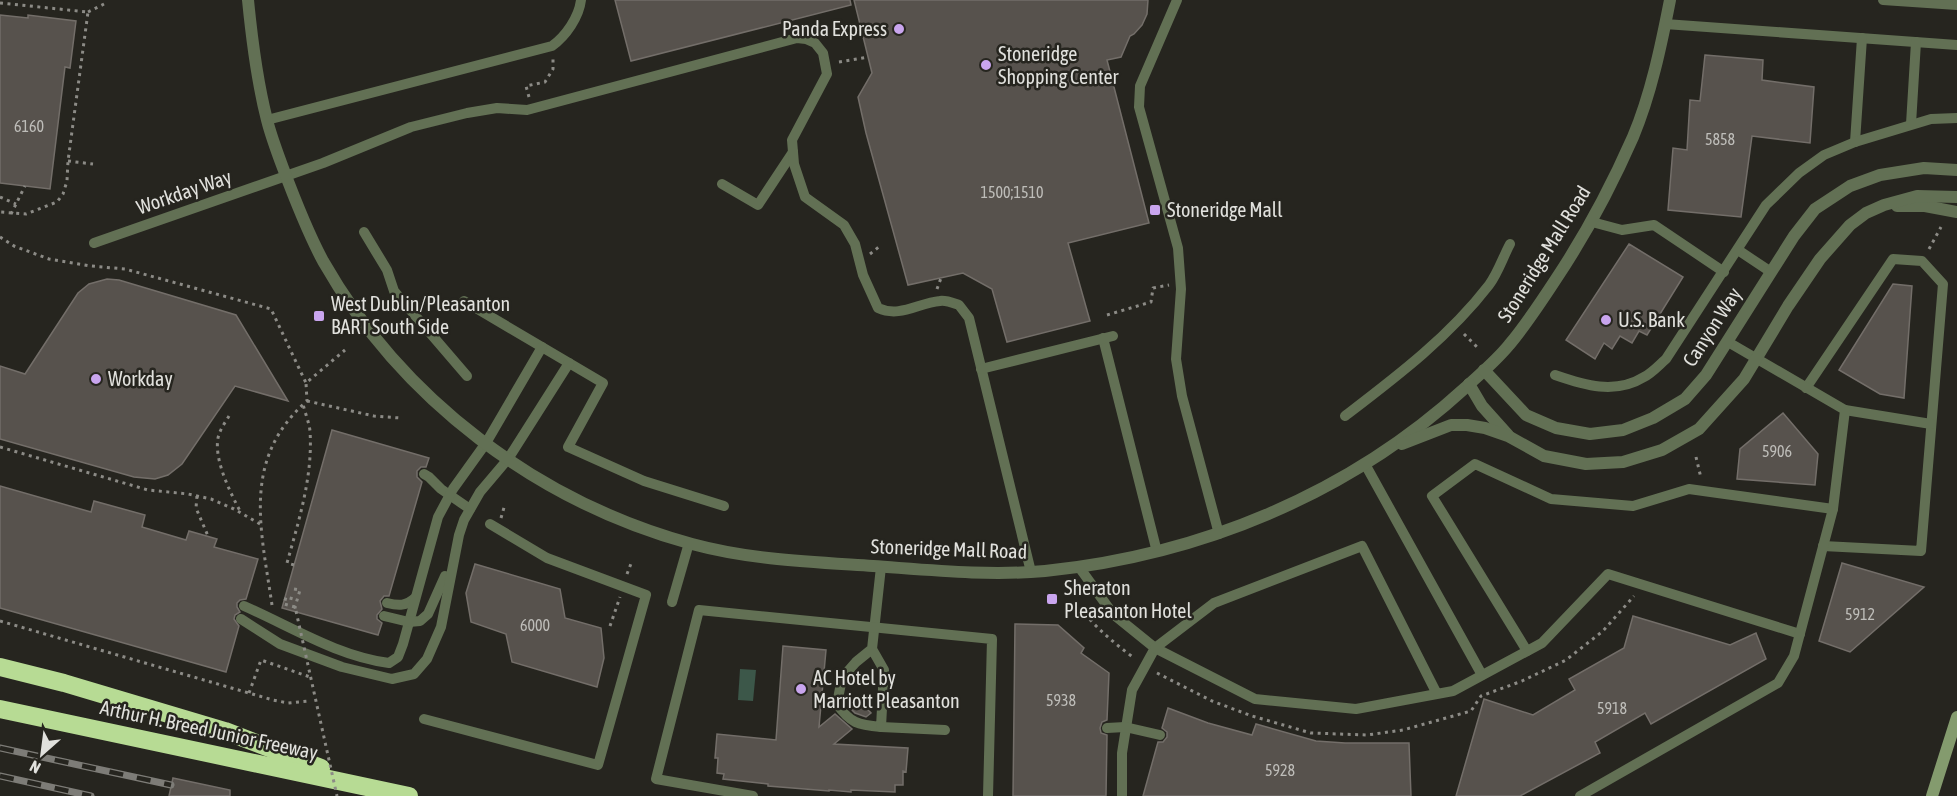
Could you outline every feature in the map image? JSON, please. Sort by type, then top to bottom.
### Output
[{"type":"highway","points":[[0,667],[53,680],[225,731],[376,789]]},
{"type":"highway","name":"Arthur H. Breed Junior Freeway","points":[[0,709],[409,796]]},
{"type":"main road","points":[[1932,796],[1957,717]]},
{"type":"street","name":"Stoneridge Mall Road","points":[[249,0],[258,80],[267,120],[302,218],[323,260],[378,341],[416,385],[486,444],[573,499],[630,525],[689,543],[744,555],[978,573],[1031,572],[1079,567],[1157,552],[1219,534],[1304,498],[1365,464],[1390,449],[1446,405],[1508,347],[1535,311],[1592,222],[1635,133],[1652,81],[1670,0]]},
{"type":"street","name":"Canyon Way","points":[[1484,370],[1527,415],[1556,428],[1590,434],[1623,430],[1653,418],[1684,399],[1706,375],[1794,236],[1815,209],[1850,186],[1880,175],[1924,168],[1957,170]]},
{"type":"street","points":[[1390,449],[1450,426],[1467,425],[1508,435],[1544,456],[1586,464],[1623,462],[1662,450],[1699,429],[1744,379],[1788,306],[1820,259],[1850,225],[1866,213],[1884,205],[1917,196],[1957,197]]},
{"type":"street","points":[[1884,205],[1925,206],[1957,212]]},
{"type":"street","points":[[1469,384],[1482,406],[1508,435]]},
{"type":"lane","points":[[267,120],[552,46],[569,28],[581,0]]},
{"type":"lane","points":[[1177,0],[1140,86],[1139,107],[1178,248],[1181,289],[1176,359],[1178,373],[1219,534]]},
{"type":"lane","points":[[1883,0],[1957,5]]},
{"type":"lane","points":[[1665,24],[1957,45]]},
{"type":"lane","name":"Workday Way","points":[[94,243],[323,163],[411,127],[467,113],[497,108],[527,111],[797,38],[815,43],[823,53],[825,64]]},
{"type":"lane","points":[[1855,142],[1862,38]]},
{"type":"lane","points":[[1911,124],[1916,42]]},
{"type":"lane","points":[[825,64],[827,74],[792,140],[794,164],[805,197],[844,225],[855,244],[863,275],[878,308],[887,312],[941,301],[959,304],[969,318],[1031,572]]},
{"type":"lane","points":[[1555,375],[1586,386],[1615,388],[1643,378],[1666,359],[1766,206],[1799,173],[1824,155],[1855,142],[1931,119],[1957,118]]},
{"type":"lane","points":[[722,184],[758,205],[793,152]]},
{"type":"lane","points":[[1592,222],[1622,230],[1654,225],[1724,272]]},
{"type":"lane","points":[[364,232],[387,270],[394,291],[467,376]]},
{"type":"lane","points":[[1345,416],[1427,351],[1454,324],[1490,284],[1510,244]]},
{"type":"lane","points":[[1738,250],[1771,272]]},
{"type":"lane","points":[[1806,388],[1893,259],[1922,261],[1943,284],[1921,551],[1823,546]]},
{"type":"lane","points":[[464,301],[603,383],[568,447],[644,481],[724,506]]},
{"type":"lane","points":[[981,369],[1108,337],[1157,552]]},
{"type":"lane","points":[[1728,342],[1845,410],[1932,424]]},
{"type":"lane","points":[[244,606],[343,652],[389,663],[398,657],[438,517],[450,495],[486,444],[542,347]]},
{"type":"lane","points":[[241,619],[280,644],[342,667],[393,679],[414,674],[428,659],[441,627],[459,535],[470,509],[484,487],[508,459],[569,363]]},
{"type":"lane","points":[[1580,796],[1778,683],[1794,656],[1833,509],[1845,410]]},
{"type":"lane","points":[[1365,464],[1482,675]]},
{"type":"lane","points":[[1527,651],[1432,496],[1475,464],[1551,499],[1633,506],[1689,489],[1833,509]]},
{"type":"lane","points":[[424,474],[470,509]]},
{"type":"lane","points":[[424,719],[598,765],[646,595],[548,558],[490,524]]},
{"type":"lane","points":[[672,602],[689,543]]},
{"type":"lane","points":[[1122,796],[1122,753],[1132,690],[1155,648],[1214,603],[1362,546],[1437,694]]},
{"type":"lane","points":[[384,615],[409,622],[420,621],[428,614],[456,553]]},
{"type":"lane","points":[[881,567],[872,649],[884,670],[881,727]]},
{"type":"lane","points":[[1079,567],[1113,614],[1155,648],[1255,699],[1356,709],[1453,691],[1542,644],[1608,574],[1800,634]]},
{"type":"lane","points":[[387,603],[397,606],[408,604],[415,598]]},
{"type":"lane","points":[[753,796],[656,779],[699,610],[992,639],[987,796]]},
{"type":"lane","points":[[872,649],[842,678],[837,704],[846,717],[860,725],[945,730]]},
{"type":"lane","points":[[1107,728],[1125,727],[1160,735]]},
{"type":"path","points":[[0,3],[88,12],[104,4]]},
{"type":"path","points":[[0,212],[26,214],[57,202],[63,194],[67,181],[88,12]]},
{"type":"path","points":[[530,101],[526,86],[545,82],[553,69],[552,46]]},
{"type":"path","points":[[825,64],[868,57]]},
{"type":"path","points":[[68,161],[93,164]]},
{"type":"path","points":[[11,214],[25,186]]},
{"type":"path","points":[[0,197],[16,204]]},
{"type":"path","points":[[0,237],[14,246],[49,259],[91,266],[125,268],[271,309],[306,382],[307,400],[292,414],[268,455],[263,471],[259,502],[260,524],[271,598]]},
{"type":"path","points":[[1107,315],[1151,302],[1152,288],[1169,285],[1170,277]]},
{"type":"path","points":[[1454,324],[1478,347]]},
{"type":"path","points":[[306,382],[345,350]]},
{"type":"path","points":[[307,400],[374,416],[400,418]]},
{"type":"path","points":[[294,565],[288,563],[304,506],[308,478],[310,430],[303,404]]},
{"type":"path","points":[[229,416],[220,430],[219,456],[228,486],[241,513]]},
{"type":"path","points":[[0,447],[148,490],[211,499],[260,524]]},
{"type":"path","points":[[1696,457],[1704,491]]},
{"type":"path","points":[[197,496],[196,508],[208,536]]},
{"type":"path","points":[[1471,711],[1481,696],[1522,681],[1566,660],[1603,632],[1638,592],[1640,584]]},
{"type":"path","points":[[294,591],[298,595],[296,609],[337,796]]},
{"type":"path","points":[[296,609],[284,604],[286,597],[297,600]]},
{"type":"path","points":[[0,621],[249,693],[288,703],[309,701]]},
{"type":"path","points":[[249,693],[261,660],[310,677]]},
{"type":"shaded area","points":[[740,669],[756,670],[753,701],[738,700]]},
{"type":"building","points":[[615,0],[850,0],[851,5],[631,61]]},
{"type":"building","points":[[854,0],[1148,0],[1147,14],[1142,25],[1130,36],[1121,57],[1107,60],[1149,223],[1068,243],[1090,321],[1007,342],[992,289],[963,273],[908,285],[858,97],[872,73]]},
{"type":"building","points":[[0,15],[28,18],[28,15],[76,21],[70,68],[65,67],[50,189],[0,183]]},
{"type":"building","points":[[1705,55],[1763,60],[1762,80],[1814,87],[1810,143],[1752,136],[1741,217],[1668,210],[1673,148],[1687,150],[1690,100],[1700,101]]},
{"type":"building","points":[[1629,244],[1683,277],[1647,335],[1639,331],[1632,343],[1620,336],[1612,349],[1604,343],[1595,359],[1566,340]]},
{"type":"building","points":[[107,279],[119,280],[236,315],[288,401],[235,386],[182,464],[168,475],[155,479],[134,477],[0,439],[0,366],[25,374],[78,293],[89,284]]},
{"type":"building","points":[[1893,284],[1912,286],[1904,398],[1880,394],[1839,370]]},
{"type":"building","points":[[1783,413],[1818,454],[1815,485],[1737,479],[1740,449]]},
{"type":"building","points":[[332,430],[429,458],[426,467],[421,467],[417,471],[417,477],[422,482],[389,596],[384,596],[380,601],[382,609],[377,619],[382,623],[378,635],[282,608]]},
{"type":"building","points":[[0,486],[91,512],[94,501],[145,515],[142,527],[186,540],[189,531],[217,539],[214,547],[258,559],[246,599],[237,603],[240,612],[235,615],[234,619],[239,626],[226,672],[0,608]]},
{"type":"building","points":[[1842,563],[1924,587],[1850,652],[1819,641]]},
{"type":"building","points":[[475,564],[560,589],[565,618],[601,628],[604,658],[597,687],[512,662],[506,634],[471,622],[466,593]]},
{"type":"building","points":[[1633,616],[1730,645],[1756,633],[1766,659],[1651,724],[1645,713],[1595,742],[1600,753],[1520,796],[1456,796],[1484,699],[1533,715],[1575,690],[1569,679],[1624,648]]},
{"type":"building","points":[[1015,624],[1058,625],[1084,648],[1081,653],[1109,673],[1107,720],[1102,722],[1100,728],[1101,733],[1107,735],[1106,796],[1013,796]]},
{"type":"building","name":"AC Hotel by Marriott Pleasanton","points":[[783,646],[826,650],[819,727],[835,714],[852,729],[834,744],[908,748],[906,772],[903,771],[903,785],[895,785],[895,792],[829,791],[768,786],[768,784],[723,779],[724,774],[717,773],[718,758],[715,758],[717,734],[776,740]]},
{"type":"building","points":[[856,697],[871,713],[866,717],[855,713],[847,705]]},
{"type":"building","points":[[1168,708],[1208,723],[1252,735],[1256,724],[1316,741],[1409,743],[1411,796],[1143,796],[1158,742],[1163,742],[1167,737],[1167,732],[1162,728]]},
{"type":"building","points":[[173,778],[230,790],[230,796],[169,796]]},
{"type":"railway","points":[[0,748],[171,785]]},
{"type":"railway","points":[[0,776],[91,796]]},
{"type":"place","name":"Panda Express","points":[[899,29]]},
{"type":"place","name":"Stoneridge Shopping Center","points":[[986,65]]},
{"type":"place","name":"Stoneridge Mall","points":[[1155,210]]},
{"type":"place","name":"West Dublin/Pleasanton BART South Side","points":[[319,316]]},
{"type":"place","name":"U.S. Bank","points":[[1606,320]]},
{"type":"place","name":"Workday","points":[[96,379]]},
{"type":"place","name":"Sheraton Pleasanton Hotel","points":[[1052,599]]},
{"type":"place","name":"AC Hotel by Marriott Pleasanton","points":[[801,689]]}]
